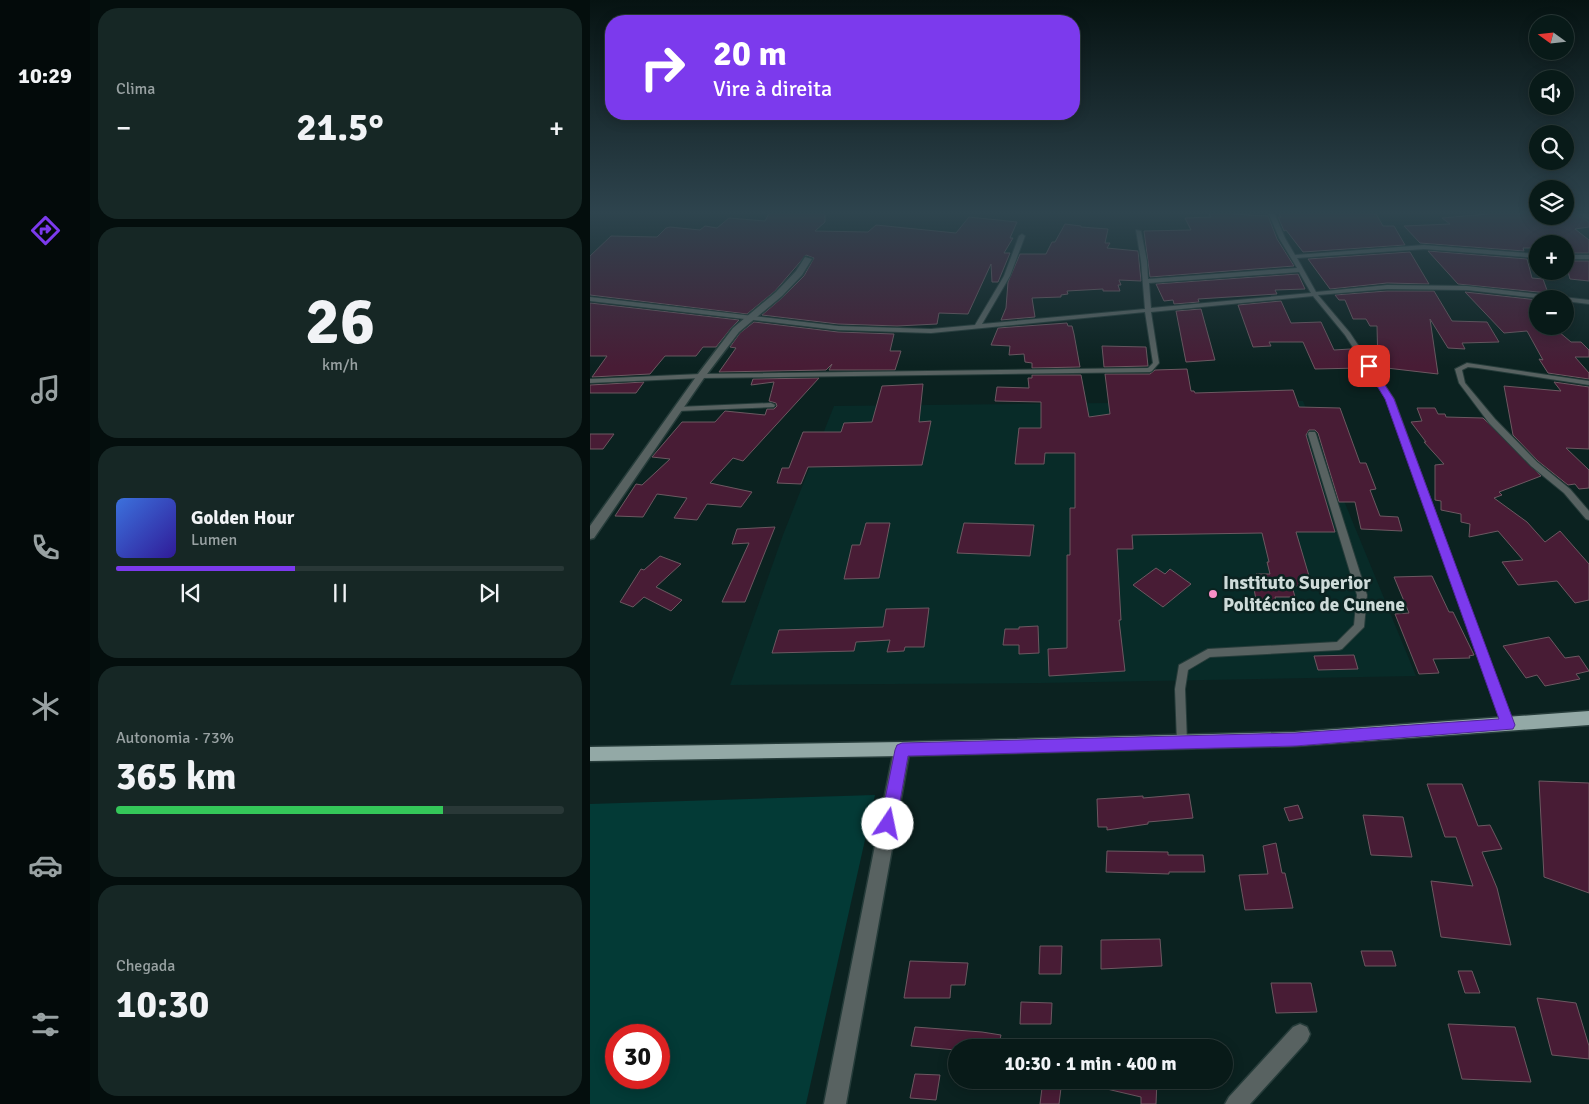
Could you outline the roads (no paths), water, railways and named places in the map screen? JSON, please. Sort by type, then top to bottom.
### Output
[{"type":"main road","points":[[590,754],[902,750],[1295,740],[1508,725],[1588,722]]},
{"type":"street","points":[[590,535],[701,376],[736,330],[749,317],[779,294],[799,273],[805,264]]},
{"type":"street","points":[[835,1104],[902,750]]},
{"type":"street","points":[[1236,1104],[1300,1034]]},
{"type":"lane","points":[[976,327],[1006,276],[1011,264]]},
{"type":"lane","points":[[590,381],[701,376],[1150,370],[1156,363],[1144,264]]},
{"type":"lane","points":[[1297,264],[1315,295],[1348,334],[1390,399],[1508,725]]},
{"type":"lane","points":[[1147,282],[1300,270]]},
{"type":"lane","points":[[590,299],[749,317],[774,322],[884,331],[931,331],[1387,287],[1466,288],[1529,295]]},
{"type":"lane","points":[[1574,300],[1589,302]]},
{"type":"lane","points":[[1589,383],[1478,366],[1467,365],[1458,370],[1462,383],[1492,421],[1534,464],[1567,492],[1589,517]]},
{"type":"lane","points":[[678,409],[770,405]]},
{"type":"lane","points":[[1182,742],[1180,689],[1183,668],[1208,653],[1339,646],[1359,628],[1362,595],[1312,434]]},
{"type":"place","name":"Instituto Superior Politécnico de Cunene","points":[[1213,594]]}]
